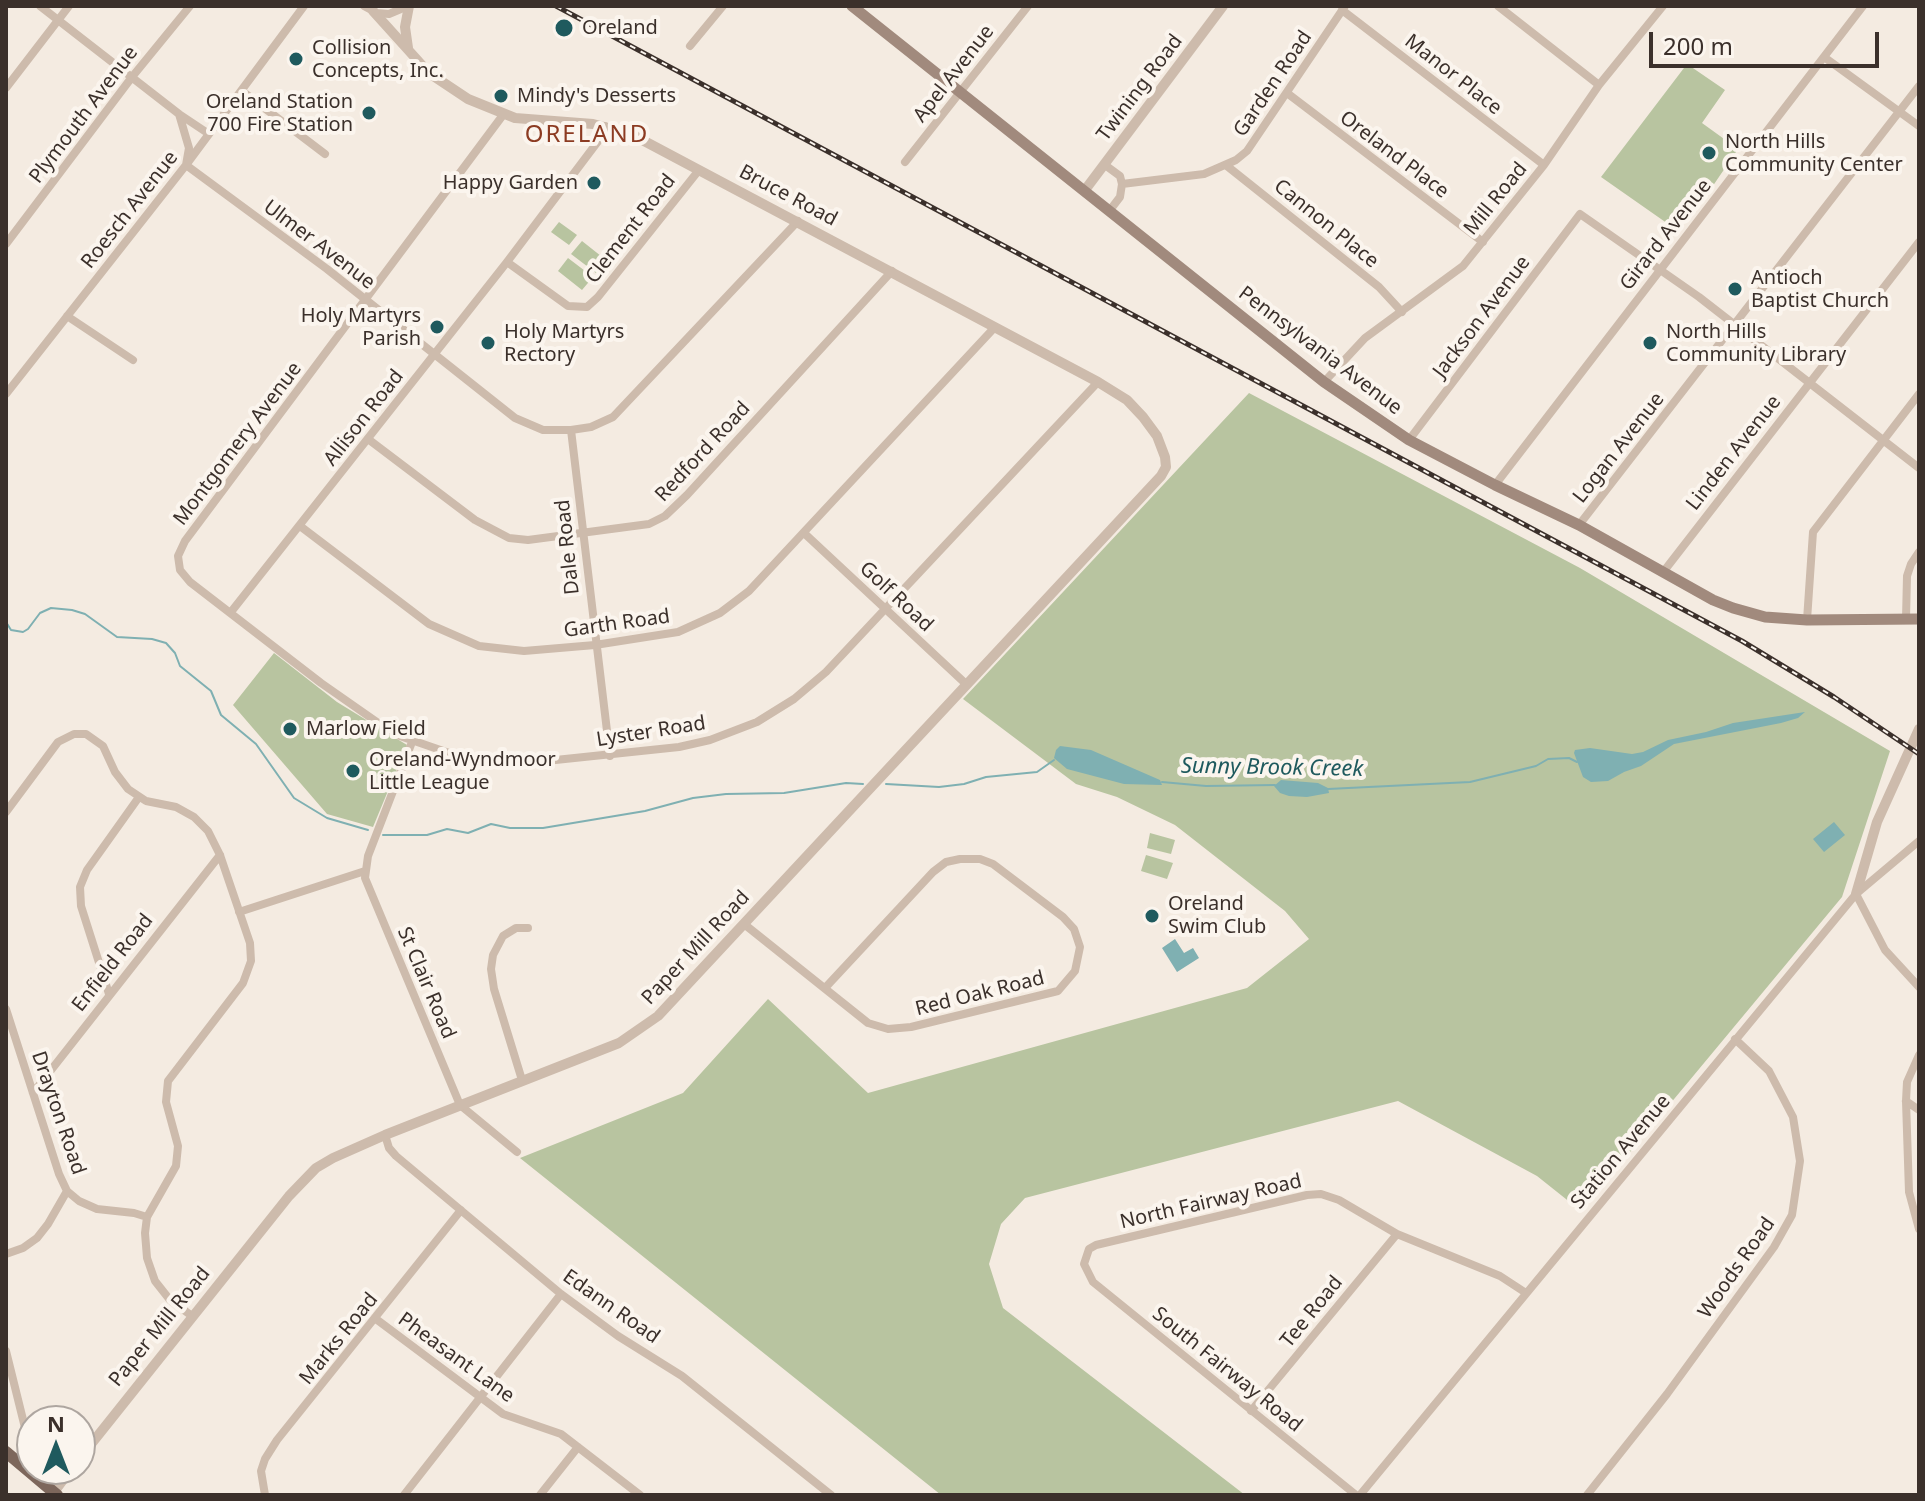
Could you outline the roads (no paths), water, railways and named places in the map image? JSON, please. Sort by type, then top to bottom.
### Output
[{"type":"main road","name":"Pennsylvania Avenue","points":[[852,6],[1324,382],[1409,440],[1579,525],[1713,600],[1733,608],[1765,617],[1807,620],[1906,619],[1919,622]]},
{"type":"street","points":[[40,6],[209,134]]},
{"type":"street","points":[[6,88],[69,6]]},
{"type":"street","name":"Plymouth Avenue","points":[[6,244],[132,77],[190,6]]},
{"type":"street","name":"Roesch Avenue","points":[[6,394],[186,165],[304,6]]},
{"type":"street","points":[[368,8],[389,14],[408,6]]},
{"type":"street","points":[[408,6],[405,27],[408,50]]},
{"type":"street","points":[[690,46],[723,6]]},
{"type":"street","name":"Apel Avenue","points":[[905,162],[1028,6]]},
{"type":"street","points":[[1498,6],[1599,85]]},
{"type":"street","name":"Mill Road","points":[[1324,382],[1365,338],[1463,266],[1544,165],[1599,85],[1663,6]]},
{"type":"street","name":"Girard Avenue","points":[[1495,485],[1863,6]]},
{"type":"street","name":"Twining Road","points":[[1085,190],[1221,7]]},
{"type":"street","name":"Bruce Road","points":[[368,8],[442,84],[503,115],[605,126],[631,134],[1098,382],[1138,410],[1157,436],[1166,460]]},
{"type":"street","name":"Garden Road","points":[[1122,184],[1204,174],[1227,166],[1247,151],[1344,8]]},
{"type":"street","name":"Manor Place","points":[[1344,8],[1544,165]]},
{"type":"street","points":[[1824,57],[1919,126]]},
{"type":"street","name":"Logan Avenue","points":[[1579,525],[1919,86]]},
{"type":"street","points":[[242,91],[325,154]]},
{"type":"street","name":"Oreland Place","points":[[1287,93],[1483,242]]},
{"type":"street","points":[[179,114],[189,148],[186,165]]},
{"type":"street","name":"Montgomery Avenue","points":[[177,563],[185,541],[503,115]]},
{"type":"street","name":"Allison Road","points":[[231,612],[507,262],[602,136],[605,126]]},
{"type":"street","name":"Ulmer Avenue","points":[[186,165],[522,422],[543,430],[571,430],[603,423],[622,410],[798,221]]},
{"type":"street","points":[[1105,165],[1120,176],[1122,184],[1120,197],[1110,210]]},
{"type":"street","name":"Cannon Place","points":[[1227,166],[1379,287],[1402,312]]},
{"type":"street","name":"Clement Road","points":[[507,262],[568,306],[587,307],[699,170]]},
{"type":"street","name":"Jackson Avenue","points":[[1409,440],[1580,214],[1660,269]]},
{"type":"street","name":"Linden Avenue","points":[[1664,571],[1919,242]]},
{"type":"street","points":[[1660,269],[1919,468]]},
{"type":"street","name":"Redford Road","points":[[368,439],[475,520],[501,535],[528,540],[640,527],[665,516],[892,271]]},
{"type":"street","points":[[67,316],[133,360]]},
{"type":"street","name":"Garth Road","points":[[300,526],[429,624],[464,641],[509,651],[666,636],[706,621],[749,591],[995,327]]},
{"type":"street","name":"Lyster Road","points":[[177,563],[190,582],[342,699],[377,724],[412,742],[455,755],[510,763],[610,756],[695,744],[757,722],[811,686],[1098,382]]},
{"type":"street","points":[[1807,620],[1813,532],[1919,394]]},
{"type":"street","name":"Dale Road","points":[[571,430],[610,756]]},
{"type":"street","name":"Paper Mill Road","points":[[96,1438],[307,1177],[333,1158],[385,1135],[619,1043],[658,1016],[1161,476],[1166,460]]},
{"type":"street","name":"Golf Road","points":[[804,533],[966,684]]},
{"type":"street","points":[[1906,619],[1907,576],[1919,552]]},
{"type":"street","points":[[1919,729],[1877,822],[1856,894],[1885,950],[1919,987]]},
{"type":"street","points":[[6,812],[58,742],[69,735],[86,734],[101,742],[121,781],[139,797],[176,807],[194,817],[208,831],[220,855],[251,950],[248,972],[168,1081],[166,1102],[177,1141],[177,1162],[147,1217],[145,1243],[149,1270],[164,1293],[192,1316]]},
{"type":"street","points":[[239,912],[365,871],[412,742]]},
{"type":"street","points":[[109,994],[81,906],[80,887],[87,870],[139,797]]},
{"type":"street","name":"Station Avenue","points":[[1358,1495],[1856,894],[1919,841]]},
{"type":"street","name":"Enfield Road","points":[[33,1093],[220,855]]},
{"type":"street","name":"Red Oak Road","points":[[974,859],[993,864],[1063,917],[1074,929],[1080,947],[1078,964],[1068,982],[1058,991],[896,1030],[868,1023],[825,988],[933,872],[953,861],[974,859]]},
{"type":"street","name":"St Clair Road","points":[[365,871],[460,1105]]},
{"type":"street","points":[[744,924],[825,988]]},
{"type":"street","points":[[522,1080],[494,989],[491,962],[503,936],[516,928],[528,928]]},
{"type":"street","name":"Drayton Road","points":[[6,1009],[67,1191],[79,1201],[97,1209],[147,1217]]},
{"type":"street","name":"Woods Road","points":[[1587,1495],[1667,1394],[1756,1272],[1792,1215],[1800,1161],[1793,1117],[1769,1071],[1735,1039]]},
{"type":"street","points":[[1919,1055],[1907,1082],[1906,1101],[1909,1192],[1919,1229]]},
{"type":"street","points":[[1906,1101],[1919,1110]]},
{"type":"street","points":[[460,1105],[517,1152]]},
{"type":"street","name":"Edann Road","points":[[385,1135],[389,1148],[396,1156],[561,1294],[618,1336],[682,1376],[831,1495]]},
{"type":"street","points":[[6,1254],[23,1248],[37,1238],[67,1191]]},
{"type":"street","name":"North Fairway Road","points":[[1084,1264],[1089,1249],[1096,1245],[1312,1194],[1325,1194],[1397,1234],[1486,1269],[1526,1293]]},
{"type":"street","name":"Marks Road","points":[[265,1495],[261,1481],[265,1459],[277,1440],[461,1210]]},
{"type":"street","name":"Tee Road","points":[[1251,1411],[1397,1234]]},
{"type":"street","name":"South Fairway Road","points":[[1084,1264],[1093,1282],[1358,1495]]},
{"type":"street","points":[[404,1495],[561,1294]]},
{"type":"street","name":"Pheasant Lane","points":[[376,1319],[503,1414],[549,1429],[578,1447],[640,1495]]},
{"type":"street","points":[[6,1351],[19,1405]]},
{"type":"street","points":[[540,1495],[578,1447]]},
{"type":"water","points":[[1805,712],[1798,718],[1781,723],[1674,744],[1641,766],[1608,781],[1591,782],[1583,777],[1574,753],[1575,750],[1590,748],[1632,754],[1668,740],[1733,723]]},
{"type":"water","points":[[1060,746],[1091,750],[1160,780],[1162,785],[1124,784],[1067,769],[1054,758]]},
{"type":"water","points":[[1281,780],[1318,783],[1328,788],[1329,793],[1289,796],[1280,793],[1274,786]]},
{"type":"water","points":[[1834,822],[1845,835],[1824,852],[1813,839]]},
{"type":"water","points":[[1175,939],[1184,953],[1193,948],[1199,958],[1177,972],[1162,948]]},
{"type":"waterway","name":"Sunny Brook Creek","points":[[6,622],[11,630],[23,632],[40,613],[51,608],[72,610],[85,614],[117,637],[166,643],[175,653],[180,666],[211,691],[221,715],[256,744],[294,798],[327,818],[368,830]]},
{"type":"waterway","name":"Sunny Brook Creek","points":[[1328,789],[1470,782],[1536,766],[1548,759],[1569,758],[1577,762]]},
{"type":"waterway","name":"Sunny Brook Creek","points":[[886,784],[939,787],[964,784],[986,777],[1037,772],[1054,760]]},
{"type":"waterway","name":"Sunny Brook Creek","points":[[1162,782],[1206,786],[1275,785]]},
{"type":"waterway","name":"Sunny Brook Creek","points":[[383,835],[427,835],[447,829],[468,833],[491,824],[510,828],[543,828],[645,811],[693,798],[784,793],[846,783],[863,784]]},
{"type":"railway","points":[[556,6],[1742,641],[1919,754]]},
{"type":"place","name":"Oreland","points":[[564,28]]},
{"type":"place","name":"Collision Concepts, Inc.","points":[[296,59]]},
{"type":"place","name":"Mindy's Desserts","points":[[501,96]]},
{"type":"place","name":"Oreland Station 700 Fire Station","points":[[369,113]]},
{"type":"place","name":"North Hills Community Center","points":[[1709,153]]},
{"type":"place","name":"Happy Garden","points":[[594,183]]},
{"type":"place","name":"Antioch Baptist Church","points":[[1735,289]]},
{"type":"place","name":"Holy Martyrs Parish","points":[[437,327]]},
{"type":"place","name":"Holy Martyrs Rectory","points":[[488,343]]},
{"type":"place","name":"North Hills Community Library","points":[[1650,343]]},
{"type":"place","name":"Marlow Field","points":[[290,729]]},
{"type":"place","name":"Oreland-Wyndmoor Little League","points":[[353,771]]},
{"type":"place","name":"Oreland Swim Club","points":[[1152,916]]},
{"type":"district","name":"ORELAND","points":[[587,135]]}]
